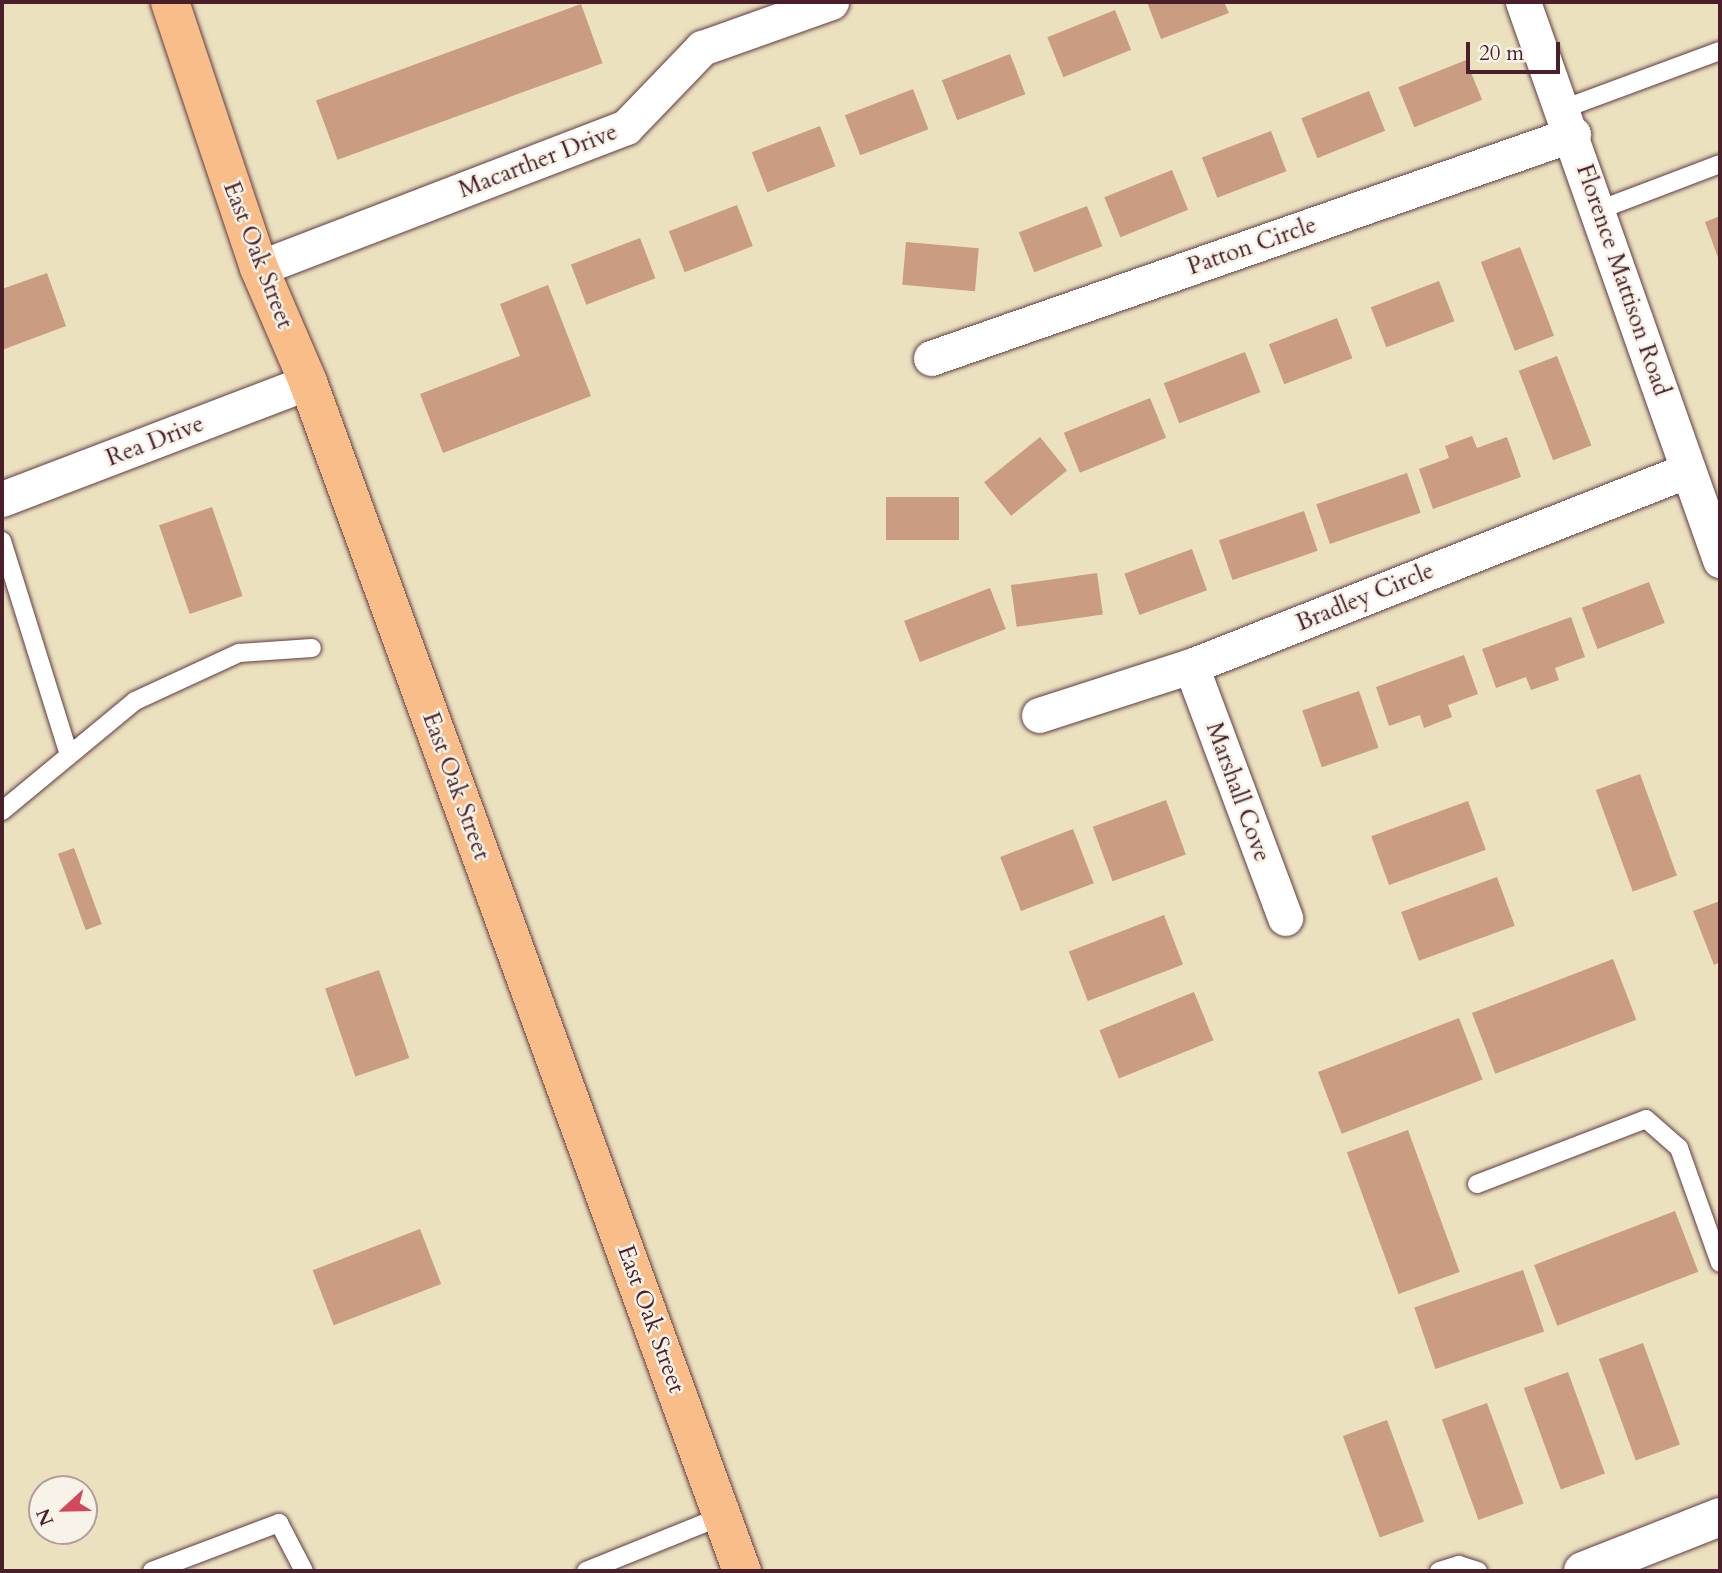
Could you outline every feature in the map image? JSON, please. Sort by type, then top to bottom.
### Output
[{"type":"highway","name":"East Oak Street","points":[[170,2],[259,268],[308,382],[742,1571]]},
{"type":"street","name":"Macarther Drive","points":[[259,268],[626,127],[702,48],[831,2]]},
{"type":"street","name":"Florence Mattison Road","points":[[1523,2],[1568,121],[1688,470],[1714,521],[1720,560]]},
{"type":"street","name":"Patton Circle","points":[[930,358],[1568,121]]},
{"type":"street","name":"Rea Drive","points":[[2,499],[308,382]]},
{"type":"street","name":"Bradley Circle","points":[[1039,715],[1191,666],[1688,470]]},
{"type":"street","name":"Marshall Cove","points":[[1191,666],[1285,918]]},
{"type":"street","points":[[1583,1571],[1720,1517]]},
{"type":"lane","points":[[1568,121],[1720,51]]},
{"type":"lane","points":[[1599,210],[1720,164]]},
{"type":"lane","points":[[2,541],[69,755]]},
{"type":"lane","points":[[2,811],[135,701],[239,653],[312,648]]},
{"type":"lane","points":[[1477,1184],[1646,1119],[1679,1148],[1720,1263]]},
{"type":"lane","points":[[586,1571],[608,1567],[722,1516]]},
{"type":"lane","points":[[152,1571],[279,1523],[304,1571]]},
{"type":"lane","points":[[1439,1571],[1459,1565],[1478,1571]]},
{"type":"building","points":[[1147,2],[1224,2],[1229,13],[1161,39]]},
{"type":"building","points":[[581,4],[603,63],[338,160],[316,100]]},
{"type":"building","points":[[1115,10],[1131,50],[1063,77],[1047,37]]},
{"type":"building","points":[[1010,54],[1025,94],[957,120],[942,80]]},
{"type":"building","points":[[1466,60],[1482,100],[1414,127],[1398,87]]},
{"type":"building","points":[[913,89],[928,129],[860,155],[845,115]]},
{"type":"building","points":[[1369,91],[1385,131],[1317,158],[1301,118]]},
{"type":"building","points":[[820,126],[835,166],[767,192],[752,152]]},
{"type":"building","points":[[1271,131],[1286,171],[1217,198],[1202,158]]},
{"type":"building","points":[[1172,170],[1188,210],[1120,237],[1104,197]]},
{"type":"building","points":[[737,205],[753,246],[685,272],[669,231]]},
{"type":"building","points":[[1087,206],[1102,246],[1034,272],[1019,232]]},
{"type":"building","points":[[1720,216],[1720,263],[1705,222]]},
{"type":"building","points":[[640,238],[655,278],[586,305],[571,265]]},
{"type":"building","points":[[906,242],[979,248],[975,291],[902,285]]},
{"type":"building","points":[[1520,247],[1554,336],[1515,351],[1481,262]]},
{"type":"building","points":[[47,273],[66,326],[2,350],[2,289]]},
{"type":"building","points":[[1439,281],[1454,321],[1386,347],[1371,307]]},
{"type":"building","points":[[548,285],[591,396],[443,453],[420,394],[520,356],[500,304]]},
{"type":"building","points":[[1337,318],[1352,358],[1284,384],[1269,344]]},
{"type":"building","points":[[1245,352],[1260,392],[1179,423],[1164,383]]},
{"type":"building","points":[[1557,356],[1591,446],[1553,460],[1519,371]]},
{"type":"building","points":[[1150,398],[1166,438],[1080,473],[1064,433]]},
{"type":"building","points":[[1472,436],[1477,448],[1507,437],[1521,477],[1433,509],[1419,469],[1449,458],[1445,446]]},
{"type":"building","points":[[1040,437],[1067,470],[1011,516],[984,482]]},
{"type":"building","points":[[1407,473],[1421,513],[1330,544],[1316,504]]},
{"type":"building","points":[[886,497],[959,497],[959,540],[886,540]]},
{"type":"building","points":[[212,507],[243,596],[190,614],[159,525]]},
{"type":"building","points":[[1304,511],[1318,551],[1233,580],[1219,540]]},
{"type":"building","points":[[1192,549],[1207,590],[1139,615],[1124,574]]},
{"type":"building","points":[[1097,573],[1103,615],[1017,627],[1011,585]]},
{"type":"building","points":[[1649,582],[1665,623],[1598,649],[1582,608]]},
{"type":"building","points":[[990,588],[1006,629],[920,662],[904,621]]},
{"type":"building","points":[[1571,617],[1585,657],[1555,668],[1559,680],[1531,690],[1526,677],[1496,688],[1482,649]]},
{"type":"building","points":[[1464,655],[1478,694],[1448,705],[1452,717],[1424,728],[1420,715],[1389,726],[1376,687]]},
{"type":"building","points":[[1359,691],[1379,748],[1322,767],[1302,711]]},
{"type":"building","points":[[1640,774],[1677,875],[1633,892],[1596,790]]},
{"type":"building","points":[[1166,800],[1186,855],[1113,881],[1093,827]]},
{"type":"building","points":[[1468,801],[1486,850],[1389,885],[1371,836]]},
{"type":"building","points":[[1073,829],[1094,883],[1021,911],[1000,857]]},
{"type":"building","points":[[74,848],[102,924],[86,930],[58,854]]},
{"type":"building","points":[[1497,877],[1515,926],[1419,961],[1401,912]]},
{"type":"building","points":[[1720,901],[1720,962],[1714,965],[1693,911]]},
{"type":"building","points":[[1164,915],[1183,964],[1088,1001],[1069,952]]},
{"type":"building","points":[[1613,959],[1636,1020],[1495,1074],[1472,1013]]},
{"type":"building","points":[[379,970],[409,1058],[355,1076],[325,989]]},
{"type":"building","points":[[1194,992],[1213,1040],[1119,1078],[1099,1030]]},
{"type":"building","points":[[1459,1018],[1483,1080],[1342,1134],[1318,1072]]},
{"type":"building","points":[[1408,1130],[1460,1272],[1399,1294],[1347,1152]]},
{"type":"building","points":[[1675,1211],[1698,1272],[1557,1326],[1534,1265]]},
{"type":"building","points":[[420,1229],[441,1284],[334,1325],[313,1270]]},
{"type":"building","points":[[1523,1270],[1544,1331],[1435,1369],[1414,1307]]},
{"type":"building","points":[[1643,1343],[1680,1444],[1636,1461],[1599,1359]]},
{"type":"building","points":[[1568,1372],[1605,1473],[1561,1490],[1524,1388]]},
{"type":"building","points":[[1487,1403],[1524,1504],[1478,1520],[1442,1419]]},
{"type":"building","points":[[1387,1420],[1424,1521],[1380,1538],[1343,1436]]}]
